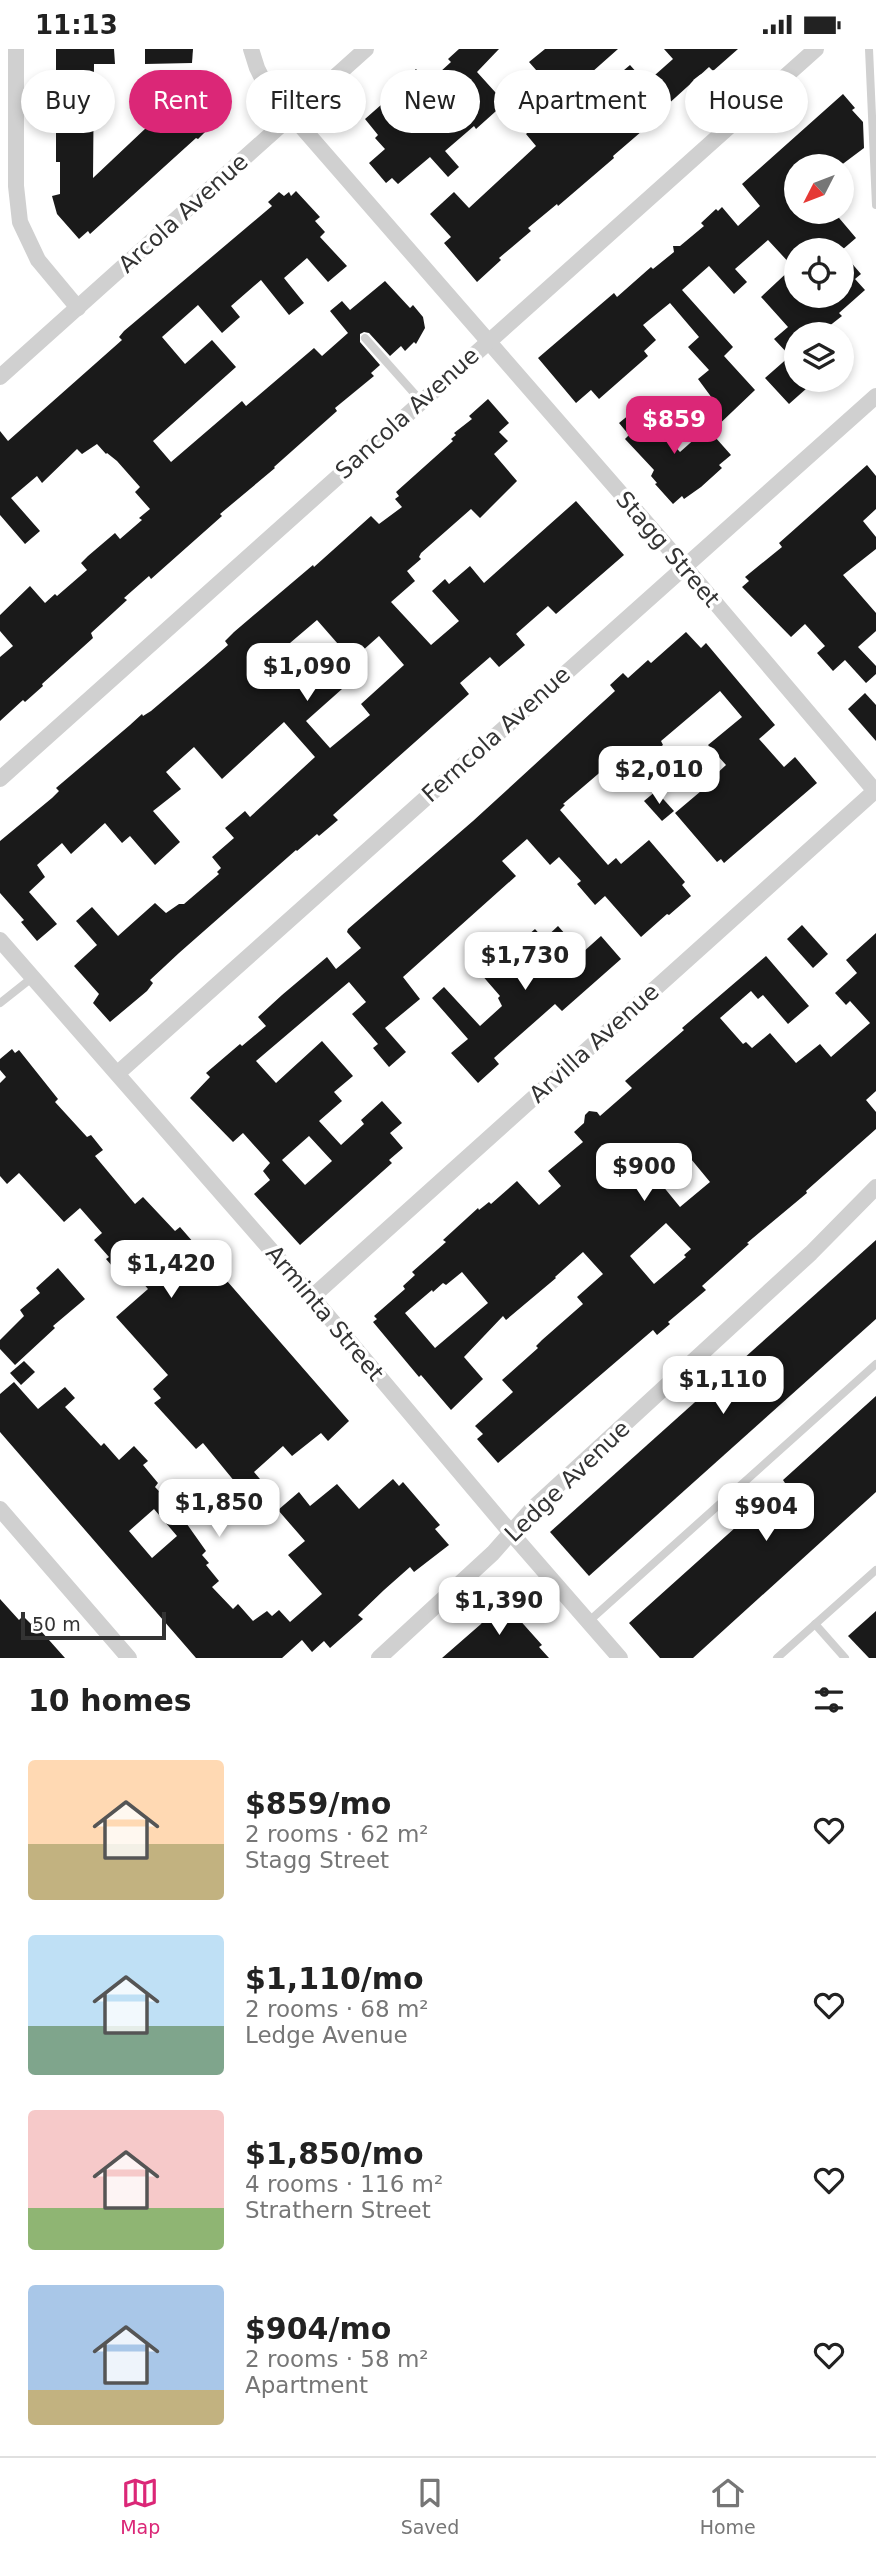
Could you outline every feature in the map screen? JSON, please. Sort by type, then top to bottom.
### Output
[{"type":"street","points":[[16,49],[16,185],[20,222],[38,260],[78,308]]},
{"type":"street","name":"Stagg Street","points":[[251,49],[258,70]]},
{"type":"street","name":"Arcola Avenue","points":[[342,70],[366,49]]},
{"type":"street","name":"Sancola Avenue","points":[[0,779],[816,49]]},
{"type":"street","name":"Arcola Avenue","points":[[0,377],[271,133]]},
{"type":"street","name":"Stagg Street","points":[[307,133],[684,566],[875,790]]},
{"type":"street","name":"Ferncola Avenue","points":[[118,1073],[876,396]]},
{"type":"street","name":"Arvilla Avenue","points":[[312,1297],[875,790]]},
{"type":"street","name":"Arminta Street","points":[[0,940],[312,1297],[620,1658]]},
{"type":"street","name":"Ledge Avenue","points":[[379,1658],[493,1553],[531,1510],[811,1253],[876,1187]]},
{"type":"street","points":[[0,1509],[129,1658]]},
{"type":"lane","points":[[869,49],[876,205]]},
{"type":"lane","points":[[365,338],[421,401]]},
{"type":"lane","points":[[0,1003],[33,977]]},
{"type":"lane","points":[[588,1622],[876,1364]]},
{"type":"lane","points":[[777,1658],[876,1570]]},
{"type":"lane","points":[[815,1624],[845,1658]]},
{"type":"building","points":[[56,49],[114,49],[115,64],[94,64],[94,70],[56,70]]},
{"type":"building","points":[[145,49],[193,49],[192,63],[145,64]]},
{"type":"building","points":[[459,49],[499,49],[479,70],[442,70],[451,62],[448,59]]},
{"type":"building","points":[[545,49],[618,49],[594,70],[536,70],[529,62]]},
{"type":"building","points":[[664,49],[738,49],[714,70],[709,67],[706,70],[685,70],[685,89],[671,102],[671,70],[661,70],[673,59]]},
{"type":"building","points":[[480,75],[494,91],[494,113],[480,125]]},
{"type":"building","points":[[843,94],[863,122],[864,148],[854,156],[784,154],[784,224],[844,224],[856,238],[784,238],[784,257],[768,240],[735,269],[747,282],[734,294],[709,266],[682,290],[733,347],[724,356],[755,390],[711,432],[695,413],[712,398],[698,379],[709,370],[688,347],[699,337],[670,303],[643,325],[656,340],[644,351],[648,356],[599,399],[591,390],[576,403],[538,358],[614,293],[617,297],[651,267],[653,269],[674,252],[673,246],[680,246],[704,226],[701,223],[716,209],[718,211],[722,207],[738,226],[760,206],[742,184],[799,133],[808,133],[808,125]]},
{"type":"building","points":[[380,106],[380,133],[466,133],[445,151],[459,167],[448,177],[430,157],[398,184],[392,178],[386,183],[369,163],[385,149],[375,138],[378,135],[366,118]]},
{"type":"building","points":[[56,133],[93,133],[93,178],[141,133],[204,133],[90,234],[88,231],[79,239],[57,214],[52,196],[60,194],[60,162],[56,162]]},
{"type":"building","points":[[640,133],[558,206],[557,204],[528,228],[531,231],[499,258],[501,260],[477,282],[444,243],[451,237],[430,214],[454,192],[469,208],[536,146],[526,134]]},
{"type":"building","points":[[296,191],[320,217],[315,221],[325,232],[320,237],[347,266],[328,282],[307,258],[284,278],[304,303],[289,315],[261,280],[231,306],[240,317],[222,333],[198,305],[162,337],[185,364],[212,340],[236,367],[153,441],[171,462],[242,401],[246,406],[314,348],[322,356],[348,333],[330,311],[342,301],[350,310],[385,281],[410,308],[413,305],[423,317],[425,328],[416,344],[414,342],[405,351],[401,346],[390,356],[369,333],[360,334],[360,342],[380,365],[371,373],[374,376],[335,408],[337,411],[220,514],[222,516],[151,579],[149,576],[124,598],[127,600],[91,633],[93,638],[42,684],[43,686],[0,721],[0,657],[13,646],[0,631],[0,615],[30,586],[45,603],[55,594],[57,596],[87,570],[81,563],[88,556],[115,533],[120,539],[142,520],[139,518],[150,509],[135,492],[140,487],[117,461],[97,444],[82,454],[77,449],[42,483],[37,476],[11,498],[40,531],[25,544],[0,515],[0,431],[8,441],[122,340],[119,337],[124,331],[272,206],[268,202],[279,192],[284,196],[289,192],[291,196]]},
{"type":"building","points":[[854,266],[861,274],[855,279],[865,290],[854,300]]},
{"type":"building","points":[[784,275],[784,308],[845,308],[839,313],[842,316],[834,322],[784,323],[761,297]]},
{"type":"building","points":[[784,330],[784,350],[774,339]]},
{"type":"building","points":[[784,361],[784,392],[802,392],[789,404],[765,378]]},
{"type":"building","points":[[488,399],[509,423],[499,432],[508,441],[494,454],[517,481],[480,518],[471,509],[421,553],[421,559],[407,571],[415,581],[391,602],[431,645],[459,621],[432,591],[445,579],[449,584],[470,566],[484,583],[576,501],[624,555],[556,614],[548,606],[516,634],[525,645],[499,667],[490,657],[460,683],[469,694],[333,815],[338,820],[296,850],[179,953],[150,980],[153,983],[147,991],[110,1022],[93,1003],[99,994],[74,966],[97,945],[76,921],[92,907],[118,936],[155,903],[166,913],[179,904],[184,904],[219,874],[217,872],[221,868],[212,857],[234,838],[225,828],[245,811],[250,817],[315,757],[284,722],[222,779],[194,747],[166,772],[181,789],[153,811],[180,842],[155,865],[130,836],[122,843],[105,823],[71,854],[62,843],[37,865],[45,877],[29,892],[57,924],[37,941],[21,922],[24,920],[0,893],[0,841],[52,798],[59,791],[56,788],[142,714],[143,716],[151,711],[228,645],[225,641],[234,632],[371,516],[379,524],[402,507],[395,499],[399,496],[396,492],[453,441],[451,439],[456,435],[454,433],[472,419],[469,416]],"holes":[[[317,620],[352,660],[379,636],[404,665],[361,704],[370,715],[330,748],[306,721],[342,689],[327,673],[320,679],[290,643]]]},
{"type":"building","points":[[641,405],[680,452],[707,428],[731,455],[719,465],[722,468],[701,487],[684,499],[682,496],[673,504],[655,484],[657,483],[651,476],[654,470],[625,439],[629,435],[619,423]]},
{"type":"building","points":[[867,465],[876,476],[876,509],[863,521],[876,537],[876,549],[843,575],[876,613],[876,631],[858,647],[876,666],[876,674],[866,683],[845,660],[833,671],[817,653],[825,646],[805,624],[791,637],[742,587],[749,581],[745,577],[782,547],[779,543]]},
{"type":"building","points":[[686,632],[701,648],[706,643],[775,725],[759,739],[784,767],[795,757],[817,783],[724,863],[721,859],[717,862],[675,813],[726,765],[708,745],[742,717],[720,691],[661,741],[663,745],[659,748],[679,770],[656,790],[625,751],[563,804],[565,805],[560,810],[608,865],[616,858],[621,864],[649,840],[685,882],[682,885],[691,896],[669,915],[641,937],[605,896],[595,905],[577,884],[581,881],[559,857],[550,865],[527,839],[502,861],[516,876],[403,977],[420,999],[385,1028],[406,1052],[389,1067],[373,1048],[378,1044],[352,1014],[366,1002],[349,982],[256,1061],[276,1083],[322,1041],[353,1076],[334,1092],[342,1101],[319,1121],[341,1145],[364,1124],[361,1120],[382,1101],[402,1123],[390,1133],[403,1148],[389,1160],[392,1163],[300,1245],[254,1194],[270,1180],[263,1171],[270,1163],[243,1133],[233,1142],[190,1098],[210,1077],[206,1073],[266,1026],[258,1017],[282,995],[327,957],[336,969],[361,948],[347,932],[348,929],[473,821],[615,691],[610,685],[623,673],[628,678],[648,660],[651,663]],"holes":[[[309,1136],[332,1161],[305,1185],[282,1160]]]},
{"type":"building","points":[[865,693],[876,705],[876,741],[848,709]]},
{"type":"building","points":[[656,791],[674,811],[662,821],[644,801]]},
{"type":"building","points":[[802,925],[828,954],[813,968],[787,939]]},
{"type":"building","points":[[558,926],[582,953],[601,936],[621,959],[562,1011],[555,1004],[494,1058],[499,1064],[478,1083],[451,1053],[468,1039],[432,998],[444,987],[480,1026],[502,1006],[498,998],[500,996],[474,966],[494,948],[500,955],[518,938],[521,941],[535,929],[544,939]]},
{"type":"building","points":[[876,933],[876,1091],[866,1100],[876,1112],[876,1129],[806,1191],[807,1193],[747,1243],[749,1244],[702,1286],[706,1290],[668,1322],[670,1324],[657,1335],[653,1330],[498,1463],[477,1439],[483,1434],[475,1426],[513,1392],[502,1380],[583,1304],[577,1297],[603,1274],[583,1252],[506,1320],[503,1316],[464,1357],[483,1379],[451,1410],[373,1322],[377,1319],[374,1316],[405,1289],[403,1286],[415,1275],[412,1272],[446,1242],[443,1240],[478,1208],[479,1210],[489,1202],[491,1204],[517,1181],[539,1205],[561,1186],[548,1171],[583,1142],[574,1132],[584,1123],[585,1115],[589,1111],[597,1112],[600,1116],[632,1088],[625,1081],[766,956],[809,1006],[788,1024],[763,995],[758,999],[751,991],[720,1018],[743,1044],[746,1042],[752,1048],[770,1033],[796,1063],[820,1044],[831,1057],[870,1023],[850,1001],[846,1005],[835,993],[857,973],[846,960]],"holes":[[[691,1159],[710,1182],[680,1207],[662,1185]],[[666,1223],[691,1249],[684,1255],[686,1257],[654,1284],[630,1256]],[[462,1272],[488,1303],[435,1348],[405,1313],[432,1290],[433,1292],[443,1283],[446,1285]]]},
{"type":"building","points":[[12,1049],[15,1053],[19,1050],[58,1099],[55,1102],[87,1137],[91,1135],[103,1150],[95,1156],[135,1204],[143,1197],[175,1231],[180,1227],[349,1421],[328,1441],[321,1433],[292,1456],[283,1446],[254,1472],[277,1499],[255,1518],[229,1487],[235,1482],[203,1443],[196,1449],[154,1403],[161,1398],[153,1389],[168,1375],[116,1317],[148,1289],[128,1266],[119,1274],[106,1259],[109,1257],[94,1240],[102,1233],[80,1208],[64,1222],[19,1173],[7,1184],[0,1176],[0,1083],[6,1077],[0,1070],[0,1059]]},
{"type":"building","points":[[876,1240],[876,1319],[589,1576],[550,1532]]},
{"type":"building","points":[[58,1268],[85,1299],[53,1326],[55,1328],[15,1365],[0,1349],[0,1340],[24,1316],[20,1310],[40,1293],[36,1288]]},
{"type":"building","points":[[24,1361],[35,1372],[21,1385],[10,1373]]},
{"type":"building","points":[[14,1382],[38,1409],[65,1387],[75,1398],[65,1407],[101,1446],[104,1443],[119,1460],[134,1446],[148,1461],[143,1465],[158,1483],[155,1487],[177,1510],[206,1551],[202,1555],[209,1563],[206,1565],[219,1581],[212,1587],[233,1609],[238,1604],[253,1621],[267,1611],[272,1616],[279,1610],[290,1622],[322,1594],[288,1555],[305,1541],[278,1510],[299,1492],[310,1506],[337,1484],[359,1509],[393,1479],[399,1486],[403,1482],[440,1525],[435,1529],[449,1545],[414,1572],[410,1567],[358,1615],[363,1619],[330,1648],[324,1641],[312,1652],[302,1640],[282,1658],[196,1658],[0,1432],[0,1394]],"holes":[[[154,1509],[177,1536],[152,1558],[129,1531]]]},
{"type":"building","points":[[876,1396],[876,1492],[693,1658],[660,1658],[629,1623],[785,1483],[783,1480]]},
{"type":"building","points":[[505,1595],[521,1614],[517,1617],[542,1645],[539,1647],[549,1658],[442,1658],[481,1624],[485,1618],[482,1615]]},
{"type":"building","points":[[0,1599],[19,1620],[23,1616],[31,1624],[33,1622],[65,1658],[0,1658]]},
{"type":"building","points":[[876,1611],[876,1658],[869,1658],[848,1636]]}]
